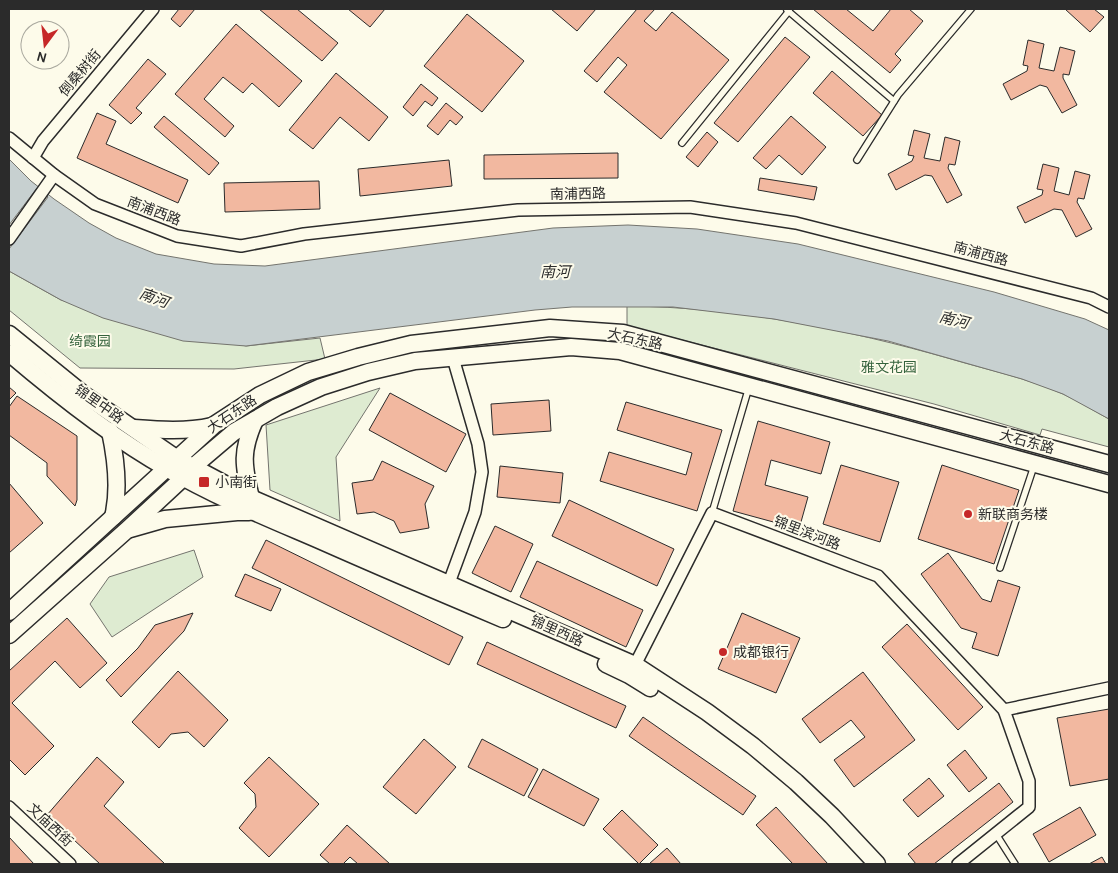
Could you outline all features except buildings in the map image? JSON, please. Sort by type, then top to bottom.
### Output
[{"type":"main road","name":"大石东路","points":[[171,463],[214,425],[260,395],[308,372],[358,356],[411,344],[550,328],[623,333],[1109,464]]},
{"type":"main road","name":"锦里中路","points":[[9,334],[83,394],[133,428],[171,463]]},
{"type":"main road","name":"大石东路","points":[[188,472],[234,432],[277,407],[321,387],[368,372],[414,361],[571,347],[620,351],[1109,484]]},
{"type":"main road","name":"锦里中路","points":[[9,353],[38,378],[110,431],[188,472]]},
{"type":"main road","points":[[128,529],[165,519],[237,512],[253,505],[244,471],[245,450],[254,420]]},
{"type":"main road","points":[[133,428],[196,430],[214,425]]},
{"type":"main road","points":[[110,431],[114,448],[118,495],[113,517]]},
{"type":"main road","points":[[9,612],[171,463]]},
{"type":"main road","points":[[9,635],[128,529],[188,472]]},
{"type":"main road","name":"锦里西路","points":[[188,472],[253,505],[446,589],[635,665],[753,746],[818,803],[877,864]]},
{"type":"main road","name":"锦里西路","points":[[446,589],[522,627],[630,675],[710,726],[772,773],[863,864]]},
{"type":"street","name":"倒桑树街","points":[[33,158],[43,141],[153,9]]},
{"type":"street","name":"南浦西路","points":[[9,138],[54,175],[95,204],[177,236],[241,246],[304,234],[518,210],[690,207],[796,222],[1091,298],[1109,307]]},
{"type":"street","points":[[9,238],[54,175]]},
{"type":"street","points":[[446,589],[475,512],[482,472],[478,444],[453,358]]},
{"type":"street","points":[[635,665],[712,513]]},
{"type":"street","name":"锦里滨河路","points":[[712,513],[878,576],[1004,710]]},
{"type":"street","points":[[958,864],[1029,807],[1029,780],[1004,710],[1109,688]]},
{"type":"street","name":"文庙西街","points":[[9,807],[70,864]]},
{"type":"lane","points":[[857,160],[894,102],[971,9]]},
{"type":"lane","points":[[682,143],[787,10],[894,102]]},
{"type":"lane","points":[[712,513],[749,387]]},
{"type":"lane","points":[[1000,568],[1035,464]]},
{"type":"lane","points":[[996,834],[1015,864]]},
{"type":"green space","name":"绮霞园","points":[[9,271],[61,300],[246,346],[320,338],[325,359],[234,369],[80,368],[9,310]]},
{"type":"green space","name":"雅文花园","points":[[627,306],[709,310],[831,329],[911,348],[1036,383],[1063,394],[1109,419],[1109,447],[1042,429],[1040,435],[934,404],[627,326]]},
{"type":"green space","points":[[380,388],[336,457],[340,521],[270,490],[266,425]]},
{"type":"green space","points":[[194,550],[203,577],[112,637],[90,604],[109,577]]},
{"type":"water","name":"南河","points":[[9,159],[31,181],[54,199],[89,223],[116,238],[156,254],[214,264],[265,266],[553,228],[628,225],[697,229],[798,244],[994,292],[1085,319],[1109,330],[1109,419],[1063,394],[1022,379],[888,341],[774,319],[673,307],[572,307],[535,310],[246,346],[183,341],[103,318],[61,300],[9,271]]},
{"type":"pier","points":[[37,188],[48,197],[9,249],[9,225]]},
{"type":"place","name":"小南街","points":[[204,482]]},
{"type":"place","name":"新联商务楼","points":[[968,514]]},
{"type":"place","name":"成都银行","points":[[723,652]]}]
